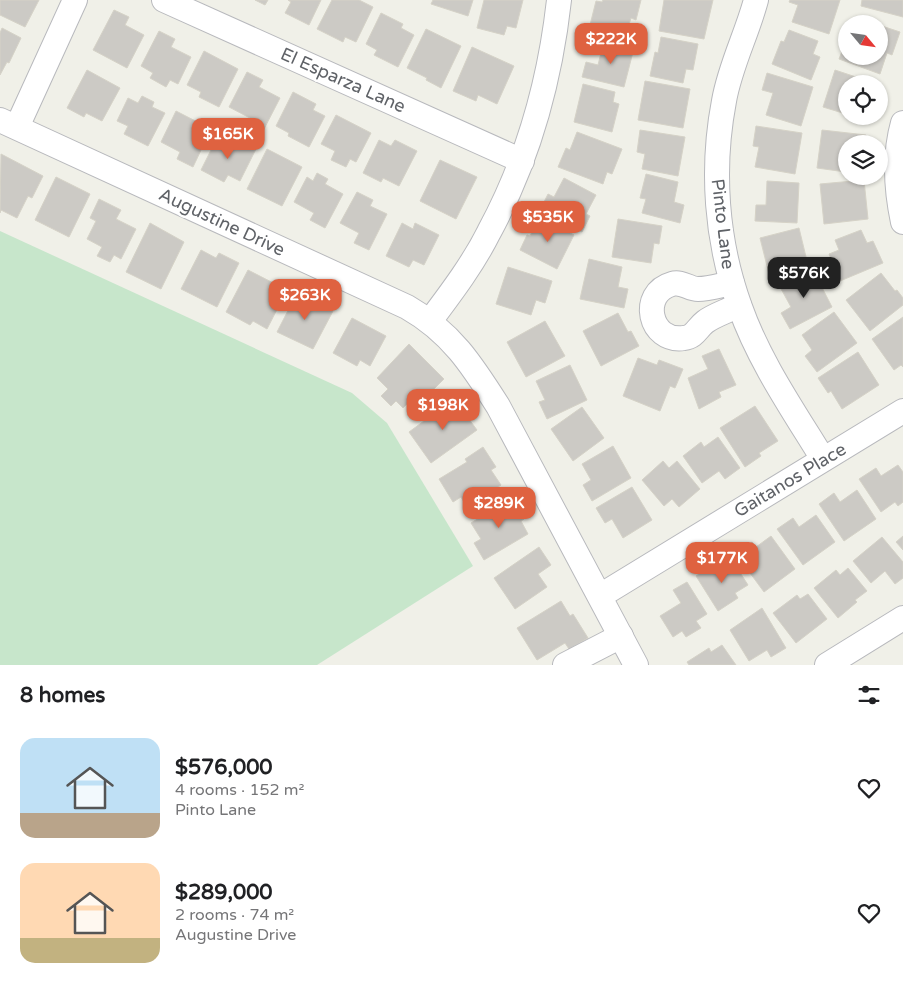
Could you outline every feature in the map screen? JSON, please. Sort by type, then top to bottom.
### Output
[{"type":"street","points":[[8,123],[75,0]]},
{"type":"street","name":"El Esparza Lane","points":[[164,0],[522,161]]},
{"type":"street","points":[[430,321],[489,233],[522,161],[542,98],[559,0]]},
{"type":"street","name":"Pinto Lane","points":[[756,0],[724,100],[719,134],[716,174],[723,245],[739,306],[755,342],[774,379],[823,460]]},
{"type":"street","name":"Augustine Drive","points":[[8,123],[407,307],[430,321],[456,345],[477,372],[498,406],[636,665]]},
{"type":"street","points":[[903,123],[898,149],[896,182],[903,222]]},
{"type":"street","points":[[732,283],[696,289],[685,284],[673,284],[662,290],[654,299],[651,311],[654,324],[662,333],[673,338],[686,338],[697,332],[704,323],[739,306]]},
{"type":"street","name":"Gaitanos Place","points":[[600,596],[903,411]]},
{"type":"street","points":[[827,665],[903,618]]},
{"type":"street","points":[[565,665],[621,636]]},
{"type":"green space","points":[[0,231],[352,393],[387,423],[473,566],[317,665],[0,665]]},
{"type":"building","points":[[0,0],[39,0],[25,27],[0,15]]},
{"type":"building","points":[[255,0],[268,0],[265,5]]},
{"type":"building","points":[[288,0],[321,0],[309,25],[285,13],[291,2]]},
{"type":"building","points":[[332,0],[359,0],[373,7],[356,42],[345,37],[343,42],[317,29]]},
{"type":"building","points":[[433,0],[473,0],[468,16],[431,4]]},
{"type":"building","points":[[484,0],[523,0],[516,28],[507,26],[504,35],[477,28]]},
{"type":"building","points":[[603,0],[641,0],[636,20],[631,18],[626,34],[590,25],[596,1],[602,2]]},
{"type":"building","points":[[664,0],[713,0],[704,39],[659,31]]},
{"type":"building","points":[[790,0],[840,0],[829,34],[792,22],[798,5],[789,2]]},
{"type":"building","points":[[862,0],[903,0],[903,17],[861,6]]},
{"type":"building","points":[[114,10],[129,17],[125,25],[144,35],[127,68],[93,50]]},
{"type":"building","points":[[381,13],[403,24],[401,28],[414,35],[398,67],[374,55],[377,50],[366,44]]},
{"type":"building","points":[[2,28],[21,38],[9,63],[7,62],[0,75],[0,33]]},
{"type":"building","points":[[888,28],[900,32],[892,55],[888,53]]},
{"type":"building","points":[[426,29],[461,46],[441,88],[426,80],[427,78],[407,68]]},
{"type":"building","points":[[789,30],[818,41],[813,54],[820,57],[811,80],[772,64],[781,41],[784,42]]},
{"type":"building","points":[[159,31],[175,39],[171,47],[191,57],[178,84],[170,80],[166,87],[150,78],[153,73],[141,66]]},
{"type":"building","points":[[661,37],[698,44],[693,70],[686,69],[683,83],[650,76],[655,52],[658,53]]},
{"type":"building","points":[[604,41],[634,48],[624,87],[582,77],[586,62],[598,65]]},
{"type":"building","points":[[472,47],[514,66],[497,104],[478,95],[476,101],[453,91]]},
{"type":"building","points":[[204,51],[238,69],[219,107],[199,97],[201,92],[187,85]]},
{"type":"building","points":[[855,65],[883,65],[880,74]]},
{"type":"building","points":[[87,70],[120,88],[102,121],[86,113],[84,117],[67,108]]},
{"type":"building","points":[[835,70],[850,75],[838,75],[838,112],[823,107]]},
{"type":"building","points":[[247,72],[263,80],[259,87],[280,98],[263,131],[247,123],[250,118],[229,107]]},
{"type":"building","points":[[767,73],[813,87],[801,126],[766,115],[773,93],[762,90]]},
{"type":"building","points":[[645,81],[690,89],[683,128],[638,120]]},
{"type":"building","points":[[583,84],[615,92],[613,102],[619,104],[612,132],[574,122]]},
{"type":"building","points":[[293,92],[316,104],[313,110],[325,116],[309,147],[288,136],[289,133],[276,126]]},
{"type":"building","points":[[142,96],[154,102],[152,107],[165,113],[148,146],[124,134],[128,126],[117,121],[128,98],[138,103]]},
{"type":"building","points":[[176,111],[211,129],[193,167],[177,159],[180,152],[161,142]]},
{"type":"building","points":[[336,115],[371,133],[356,162],[350,159],[346,167],[331,160],[335,151],[321,144]]},
{"type":"building","points":[[756,126],[802,133],[795,174],[755,167],[759,147],[753,146]]},
{"type":"building","points":[[640,130],[685,137],[678,176],[642,169],[645,154],[637,152]]},
{"type":"building","points":[[822,130],[866,135],[838,135],[838,171],[817,168]]},
{"type":"building","points":[[577,132],[622,149],[612,174],[607,172],[603,184],[558,167],[566,148],[570,150]]},
{"type":"building","points":[[218,136],[234,145],[237,139],[256,149],[240,181],[228,175],[224,182],[201,170]]},
{"type":"building","points":[[379,140],[391,146],[395,140],[417,151],[399,186],[383,178],[381,182],[363,173]]},
{"type":"building","points":[[267,149],[302,167],[282,206],[247,189]]},
{"type":"building","points":[[1,154],[43,176],[32,198],[28,196],[17,218],[1,210],[0,213]]},
{"type":"building","points":[[440,160],[477,177],[456,219],[420,201]]},
{"type":"building","points":[[317,173],[328,179],[325,184],[343,194],[325,228],[310,220],[314,213],[294,202],[307,177],[313,181]]},
{"type":"building","points":[[646,174],[678,182],[674,202],[684,205],[680,223],[642,213],[646,199],[640,198]]},
{"type":"building","points":[[56,177],[90,194],[69,237],[35,220]]},
{"type":"building","points":[[564,178],[596,195],[586,214],[590,216],[582,232],[540,210],[548,194],[554,197]]},
{"type":"building","points":[[767,181],[799,183],[797,223],[755,221],[756,205],[766,205]]},
{"type":"building","points":[[838,182],[838,185],[865,185],[868,219],[824,224],[820,184]]},
{"type":"building","points":[[357,192],[373,200],[370,206],[387,214],[369,250],[354,243],[359,233],[340,223]]},
{"type":"building","points":[[99,199],[121,210],[116,219],[136,229],[121,259],[114,255],[110,262],[97,256],[102,247],[87,239],[96,221],[90,218]]},
{"type":"building","points":[[540,217],[574,235],[557,269],[520,250],[527,235],[530,236]]},
{"type":"building","points":[[618,219],[662,226],[659,244],[654,243],[651,263],[612,257]]},
{"type":"building","points":[[150,223],[184,242],[161,289],[126,272]]},
{"type":"building","points":[[402,223],[413,229],[415,223],[439,235],[424,265],[413,260],[409,267],[386,256]]},
{"type":"building","points":[[799,228],[808,265],[769,274],[760,238]]},
{"type":"building","points":[[861,230],[867,243],[873,241],[883,263],[840,281],[829,254],[839,250],[835,240]]},
{"type":"building","points":[[201,250],[216,258],[219,253],[239,263],[217,307],[181,289]]},
{"type":"building","points":[[589,259],[622,267],[618,287],[628,289],[624,308],[580,299]]},
{"type":"building","points":[[508,267],[552,281],[545,303],[536,300],[531,315],[496,304]]},
{"type":"building","points":[[248,270],[287,290],[267,329],[253,321],[250,325],[226,312]]},
{"type":"building","points":[[813,270],[832,307],[790,329],[781,313],[791,307],[780,287]]},
{"type":"building","points":[[881,273],[903,298],[903,305],[870,331],[846,300]]},
{"type":"building","points":[[297,293],[333,311],[313,349],[277,332]]},
{"type":"building","points":[[834,312],[857,343],[817,372],[805,356],[812,350],[802,335]]},
{"type":"building","points":[[618,313],[628,332],[631,331],[639,346],[601,366],[583,331]]},
{"type":"building","points":[[903,317],[903,367],[901,365],[894,370],[872,339]]},
{"type":"building","points":[[352,318],[386,336],[370,366],[360,360],[357,366],[333,353]]},
{"type":"building","points":[[545,321],[565,356],[526,377],[507,342]]},
{"type":"building","points":[[409,344],[444,379],[427,396],[421,390],[403,408],[396,401],[391,406],[381,396],[388,389],[377,378]]},
{"type":"building","points":[[719,349],[736,385],[719,392],[721,397],[699,409],[688,378],[708,369],[702,356]]},
{"type":"building","points":[[858,352],[879,385],[842,409],[831,391],[828,393],[818,378]]},
{"type":"building","points":[[638,358],[657,365],[659,360],[683,369],[675,388],[670,386],[660,411],[623,396]]},
{"type":"building","points":[[570,365],[587,400],[547,419],[539,402],[545,400],[536,381]]},
{"type":"building","points":[[454,399],[477,430],[431,463],[409,432]]},
{"type":"building","points":[[755,406],[778,441],[759,453],[761,456],[745,467],[720,428]]},
{"type":"building","points":[[582,407],[604,438],[573,461],[551,429]]},
{"type":"building","points":[[718,437],[740,468],[725,479],[719,471],[702,483],[683,456],[701,442],[704,447]]},
{"type":"building","points":[[613,446],[631,478],[592,501],[583,485],[591,480],[582,464]]},
{"type":"building","points":[[483,447],[496,467],[491,470],[501,485],[467,507],[461,497],[453,502],[439,479],[467,462],[465,459]]},
{"type":"building","points":[[663,461],[669,468],[677,461],[700,489],[679,507],[672,499],[664,506],[642,480]]},
{"type":"building","points":[[898,465],[903,472],[903,502],[898,506],[895,502],[881,512],[859,479],[876,468],[881,476]]},
{"type":"building","points":[[632,487],[652,520],[623,538],[612,519],[605,523],[596,508]]},
{"type":"building","points":[[857,490],[876,519],[844,541],[819,504],[834,493],[840,502]]},
{"type":"building","points":[[511,498],[524,519],[521,521],[528,534],[484,560],[474,543],[481,539],[471,523]]},
{"type":"building","points":[[816,515],[835,542],[803,565],[777,529],[793,518],[799,527]]},
{"type":"building","points":[[771,536],[795,569],[764,592],[736,554],[752,542],[756,547]]},
{"type":"building","points":[[903,536],[903,550],[896,542]]},
{"type":"building","points":[[882,537],[903,562],[903,578],[895,584],[885,571],[871,583],[853,561]]},
{"type":"building","points":[[539,547],[551,565],[538,574],[547,587],[515,609],[494,578]]},
{"type":"building","points":[[732,560],[748,585],[735,593],[738,598],[718,611],[696,576],[718,562],[721,567]]},
{"type":"building","points":[[848,568],[867,591],[855,600],[857,602],[838,618],[814,588],[836,570],[840,575]]},
{"type":"building","points":[[687,582],[707,614],[696,621],[701,628],[686,637],[682,631],[673,637],[660,616],[681,603],[673,590]]},
{"type":"building","points":[[808,594],[827,619],[796,643],[773,613],[797,595],[800,599]]},
{"type":"building","points":[[561,601],[570,616],[573,614],[588,638],[569,649],[565,643],[537,660],[517,628]]},
{"type":"building","points":[[762,608],[786,648],[771,657],[767,650],[749,661],[730,630]]},
{"type":"building","points":[[722,645],[736,665],[689,665],[687,662],[709,648],[711,652]]}]
